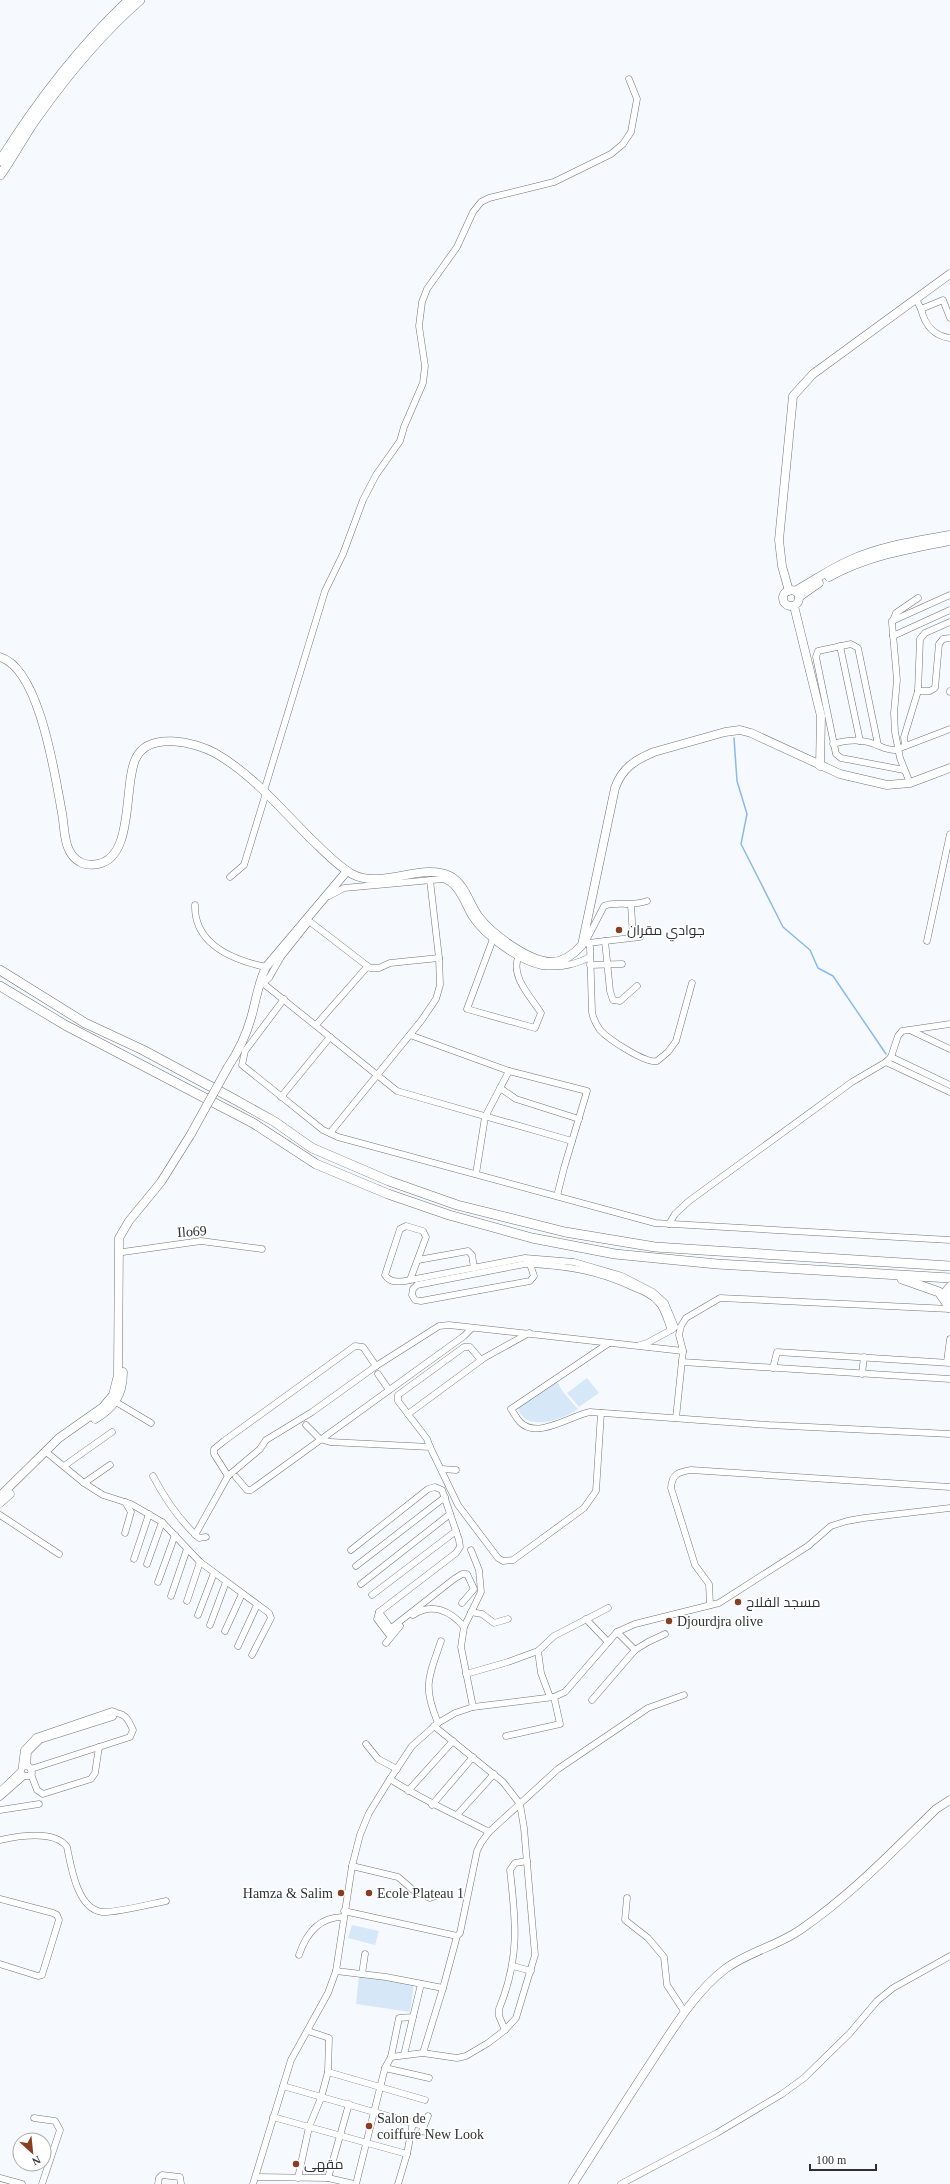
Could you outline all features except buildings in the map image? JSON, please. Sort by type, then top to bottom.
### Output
[{"type":"highway","points":[[0,161],[37,104],[61,73],[109,19],[129,0]]},
{"type":"highway","points":[[0,175],[37,116],[77,65],[104,34],[140,0]]},
{"type":"highway","points":[[0,970],[79,1020],[143,1050],[232,1098],[275,1122],[312,1148],[389,1181],[450,1203],[550,1229],[640,1245],[950,1266]]},
{"type":"highway","points":[[0,986],[65,1025],[253,1123],[316,1164],[388,1194],[449,1215],[532,1238],[615,1254],[717,1264],[950,1278]]},
{"type":"highway","points":[[889,1274],[939,1292],[950,1308]]},
{"type":"highway","points":[[950,1287],[946,1292],[950,1308]]},
{"type":"main road","points":[[794,606],[798,603],[782,566],[779,540],[793,396],[813,374],[950,274]]},
{"type":"main road","points":[[794,593],[837,567],[862,555],[894,546],[950,535]]},
{"type":"main road","points":[[794,606],[787,605],[783,600],[784,594],[794,593],[857,564],[892,553],[950,542]]},
{"type":"main road","points":[[794,606],[821,716],[820,766]]},
{"type":"main road","points":[[0,657],[12,662],[17,668],[37,703],[49,749],[67,846],[74,857],[83,864],[98,864],[105,862],[114,855],[117,850],[126,817],[134,762],[141,750],[149,746],[175,741],[189,742],[204,747],[231,764],[265,792],[326,854],[346,871],[355,876],[368,879],[436,872],[451,877],[463,888],[476,914],[491,930],[515,947],[542,960],[552,962],[567,958],[578,950],[587,940],[615,788],[623,772],[634,761],[654,752],[734,730],[752,733],[840,774],[887,785],[910,783],[950,768]]},
{"type":"main road","points":[[0,1503],[68,1431],[103,1407],[115,1390],[118,1375],[118,1243],[120,1236],[161,1182],[191,1134],[228,1067],[237,1054],[247,1031],[266,967],[346,871]]},
{"type":"main road","points":[[0,1496],[47,1453],[106,1412],[116,1402],[123,1382],[123,1252],[125,1228]]},
{"type":"main road","points":[[573,2184],[684,2011],[725,1970],[799,1931],[850,1893],[936,1809],[950,1800]]},
{"type":"street","points":[[230,877],[244,865],[325,591],[343,554],[363,500],[376,475],[400,441],[404,426],[423,383],[425,366],[420,316],[422,302],[427,289],[457,247],[473,212],[481,202],[489,198],[554,182],[611,154],[624,144],[630,132],[637,99],[629,79]]},
{"type":"street","points":[[916,299],[924,319],[931,330],[950,338]]},
{"type":"street","points":[[921,310],[943,300],[950,318]]},
{"type":"street","points":[[892,621],[950,595]]},
{"type":"street","points":[[910,783],[904,770],[898,749],[894,723],[897,680],[892,621],[898,611],[918,598]]},
{"type":"street","points":[[893,636],[950,610]]},
{"type":"street","points":[[905,746],[904,737],[918,691],[918,656],[921,637],[927,632],[950,622]]},
{"type":"street","points":[[918,691],[930,691],[935,688],[939,644],[943,639],[950,638]]},
{"type":"street","points":[[878,745],[858,648],[853,644],[820,650],[816,656],[836,754],[841,758],[904,770]]},
{"type":"street","points":[[840,646],[860,741]]},
{"type":"street","points":[[833,744],[846,741],[860,741],[878,745],[886,749],[898,749],[950,730]]},
{"type":"street","points":[[927,941],[950,834]]},
{"type":"street","points":[[572,1142],[400,1092],[284,999],[261,986],[281,957],[329,896],[340,889],[430,880],[443,880],[453,884],[472,918],[493,939],[519,956],[540,965],[557,966],[574,964],[590,958]]},
{"type":"street","points":[[330,1133],[410,1035],[436,999],[440,984],[439,958],[430,880]]},
{"type":"street","points":[[647,901],[631,905],[610,904],[604,906],[587,940],[590,958],[592,1012],[596,1025],[606,1035],[649,1061],[657,1061],[663,1057],[676,1041],[692,983]]},
{"type":"street","points":[[195,905],[197,923],[210,944],[235,957],[266,967]]},
{"type":"street","points":[[587,940],[605,941],[636,937],[631,905]]},
{"type":"street","points":[[309,921],[367,967],[376,969],[390,963],[439,958]]},
{"type":"street","points":[[493,939],[468,1009],[535,1028],[541,1013],[517,973],[516,963],[519,956]]},
{"type":"street","points":[[605,941],[610,991],[614,1001],[620,1001],[637,986]]},
{"type":"street","points":[[590,965],[622,964]]},
{"type":"street","points":[[316,1025],[367,967]]},
{"type":"street","points":[[284,999],[245,1051],[242,1062],[244,1068],[330,1133],[558,1196],[642,1221],[669,1224],[950,1240]]},
{"type":"street","points":[[669,1224],[675,1214],[689,1201],[852,1082],[886,1062],[891,1057],[899,1034],[902,1031],[911,1031],[950,1024]]},
{"type":"street","points":[[911,1031],[950,1049]]},
{"type":"street","points":[[410,1035],[509,1070],[587,1091],[558,1196]]},
{"type":"street","points":[[281,1097],[330,1037]]},
{"type":"street","points":[[891,1057],[950,1085]]},
{"type":"street","points":[[886,1062],[950,1092]]},
{"type":"street","points":[[476,1174],[485,1117],[509,1070]]},
{"type":"street","points":[[500,1088],[516,1099],[579,1119]]},
{"type":"street","points":[[410,1280],[426,1235],[421,1230],[408,1226],[400,1229],[385,1275],[387,1279],[394,1282],[410,1280],[474,1268],[530,1261],[580,1264],[622,1276],[641,1285],[662,1299],[673,1329]]},
{"type":"street","name":"Ilo69","points":[[123,1252],[201,1241],[262,1248]]},
{"type":"street","points":[[418,1260],[467,1250],[472,1253],[474,1268]]},
{"type":"street","points":[[530,1261],[534,1276],[530,1281],[421,1301],[415,1300],[412,1295],[413,1289],[418,1285],[530,1261]]},
{"type":"street","points":[[634,1345],[646,1343],[661,1336],[718,1299],[725,1297],[950,1308]]},
{"type":"street","points":[[676,1418],[683,1351],[679,1332],[684,1321]]},
{"type":"street","points":[[196,1535],[228,1476],[260,1449],[267,1439],[312,1412],[376,1366],[439,1326],[529,1333],[683,1351]]},
{"type":"street","points":[[236,1477],[246,1490],[251,1490],[464,1336],[472,1328]]},
{"type":"street","points":[[408,1414],[481,1360],[529,1333]]},
{"type":"street","points":[[661,1336],[663,1348]]},
{"type":"street","points":[[773,1368],[777,1352],[949,1362],[950,1339]]},
{"type":"street","points":[[610,1343],[511,1409],[520,1423],[535,1428],[552,1426],[581,1413],[601,1413],[950,1434]]},
{"type":"street","points":[[228,1476],[215,1457],[214,1449],[286,1393],[355,1346],[363,1347],[376,1366]]},
{"type":"street","points":[[481,1360],[472,1348],[464,1347],[400,1392],[398,1401],[427,1439],[458,1505],[498,1558],[503,1561],[513,1560],[584,1508],[593,1497],[596,1491],[601,1413]]},
{"type":"street","points":[[862,1374],[864,1357]]},
{"type":"street","points":[[682,1362],[950,1379]]},
{"type":"street","points":[[378,1374],[389,1390]]},
{"type":"street","points":[[116,1402],[151,1423]]},
{"type":"street","points":[[306,1425],[320,1439],[330,1442],[430,1447]]},
{"type":"street","points":[[64,1466],[112,1432]]},
{"type":"street","points":[[47,1453],[106,1497],[125,1502],[162,1522],[200,1562],[269,1613],[271,1616],[252,1655]]},
{"type":"street","points":[[84,1482],[110,1465]]},
{"type":"street","points":[[442,1469],[456,1470]]},
{"type":"street","points":[[710,1606],[710,1584],[695,1565],[671,1488],[672,1480],[675,1474],[680,1471],[691,1470],[950,1487]]},
{"type":"street","points":[[153,1476],[172,1507],[196,1535],[199,1538],[206,1537]]},
{"type":"street","points":[[351,1550],[431,1487],[439,1488],[445,1498],[460,1543],[456,1553],[379,1612],[377,1619],[391,1632]]},
{"type":"street","points":[[356,1566],[445,1498]]},
{"type":"street","points":[[125,1502],[131,1512],[125,1533]]},
{"type":"street","points":[[253,2184],[272,2117],[292,2060],[328,1993],[336,1971],[352,1866],[360,1834],[369,1813],[412,1746],[436,1724],[455,1713],[473,1707],[552,1697],[565,1692],[617,1632],[635,1624],[719,1603],[808,1546],[830,1526],[847,1520],[950,1508]]},
{"type":"street","points":[[134,1559],[149,1514]]},
{"type":"street","points":[[361,1584],[450,1514]]},
{"type":"street","points":[[0,1515],[59,1554]]},
{"type":"street","points":[[147,1564],[162,1522]]},
{"type":"street","points":[[372,1595],[456,1531]]},
{"type":"street","points":[[158,1582],[175,1535]]},
{"type":"street","points":[[171,1596],[187,1549]]},
{"type":"street","points":[[471,1550],[479,1570],[481,1592],[478,1602],[471,1612],[464,1627],[461,1647],[473,1707]]},
{"type":"street","points":[[187,1601],[200,1562]]},
{"type":"street","points":[[198,1615],[214,1573]]},
{"type":"street","points":[[386,1643],[391,1632],[454,1579],[465,1574],[469,1576],[474,1589],[462,1603]]},
{"type":"street","points":[[210,1625],[226,1582]]},
{"type":"street","points":[[225,1631],[242,1594]]},
{"type":"street","points":[[238,1646],[257,1605]]},
{"type":"street","points":[[391,1632],[418,1612],[432,1608],[447,1612],[464,1627]]},
{"type":"street","points":[[466,1674],[508,1662],[538,1651],[554,1636],[608,1608]]},
{"type":"street","points":[[471,1612],[482,1614],[494,1623],[508,1619]]},
{"type":"street","points":[[586,1619],[608,1642]]},
{"type":"street","points":[[617,1632],[635,1650]]},
{"type":"street","points":[[592,1700],[635,1650],[665,1634]]},
{"type":"street","points":[[391,2057],[422,2053],[445,2058],[466,2056],[488,2043],[505,2030],[516,2018],[534,1963],[535,1943],[528,1861],[520,1804],[514,1794],[494,1774],[453,1741],[436,1724],[427,1685],[441,1641]]},
{"type":"street","points":[[506,1736],[560,1724],[552,1697],[541,1673],[538,1651]]},
{"type":"street","points":[[422,2053],[443,1988],[457,1936],[460,1933],[477,1851],[489,1832],[558,1769],[648,1708],[684,1695]]},
{"type":"street","points":[[1,1793],[26,1771],[99,1747],[128,1738],[132,1735],[133,1730],[127,1718],[116,1713],[112,1717],[46,1735],[29,1749],[26,1771],[37,1790],[43,1794],[89,1780],[95,1773],[99,1747]]},
{"type":"street","points":[[408,1791],[453,1741]]},
{"type":"street","points":[[366,1744],[378,1759],[397,1769]]},
{"type":"street","points":[[432,1805],[473,1757]]},
{"type":"street","points":[[457,1815],[494,1774]]},
{"type":"street","points":[[390,1779],[432,1805],[457,1815],[489,1832]]},
{"type":"street","points":[[0,1810],[39,1804]]},
{"type":"street","points":[[0,1840],[30,1836],[50,1837],[64,1842],[67,1847],[80,1895],[86,1902],[98,1910],[109,1911],[166,1902]]},
{"type":"street","points":[[505,2030],[499,2016],[499,2009],[513,1966],[516,1944],[510,1870],[515,1863],[528,1861]]},
{"type":"street","points":[[352,1866],[398,1877],[413,1890],[430,1898],[438,1895]]},
{"type":"street","points":[[627,1898],[625,1920],[648,1938],[664,1957],[667,1985],[684,2011]]},
{"type":"street","points":[[0,1899],[53,1913],[59,1920],[41,1976],[0,1964]]},
{"type":"street","points":[[299,1955],[308,1934],[318,1924],[344,1914],[457,1936]]},
{"type":"street","points":[[362,1974],[365,1954]]},
{"type":"street","points":[[621,2184],[717,2133],[782,2094],[804,2078],[850,2034],[877,2001],[893,1988],[950,1956]]},
{"type":"street","points":[[513,1966],[531,1971]]},
{"type":"street","points":[[336,1971],[443,1988]]},
{"type":"street","points":[[404,2055],[421,1984]]},
{"type":"street","points":[[256,2177],[328,2178],[355,2184],[385,2068],[391,2057],[399,2018],[413,2017]]},
{"type":"street","points":[[298,2178],[309,2127],[321,2098],[328,2072],[329,2038],[308,2031]]},
{"type":"street","points":[[385,2068],[429,2078]]},
{"type":"street","points":[[328,2072],[425,2100]]},
{"type":"street","points":[[283,2086],[423,2126]]},
{"type":"street","points":[[328,2178],[339,2134],[349,2104]]},
{"type":"street","points":[[428,2116],[422,2131],[430,2133]]},
{"type":"street","points":[[272,2117],[339,2134],[407,2154]]},
{"type":"street","points":[[34,2118],[55,2121],[60,2130],[42,2184]]},
{"type":"street","points":[[398,2184],[407,2154],[413,2122]]},
{"type":"street","points":[[158,2184],[159,2178],[162,2175],[180,2177],[181,2184]]},
{"type":"street","points":[[0,2178],[22,2184]]},
{"type":"shaded area","points":[[587,1378],[599,1393],[579,1407],[567,1393]]},
{"type":"shaded area","points":[[556,1380],[563,1392],[578,1409],[563,1417],[545,1422],[528,1420],[522,1416],[518,1408]]},
{"type":"shaded area","points":[[352,1925],[379,1931],[375,1945],[348,1938]]},
{"type":"shaded area","points":[[359,1975],[414,1983],[410,2012],[356,2004]]},
{"type":"waterway","points":[[734,738],[737,781],[747,814],[741,844],[783,927],[810,950],[818,968],[833,976],[886,1054]]},
{"type":"place","name":"جوادي مقران","points":[[619,930]]},
{"type":"place","name":"مسجد الفلاح","points":[[738,1602]]},
{"type":"place","name":"Djourdjra olive","points":[[669,1621]]},
{"type":"place","name":"Hamza & Salim","points":[[341,1893]]},
{"type":"place","name":"Ecole Plateau 1","points":[[369,1893]]},
{"type":"place","name":"Salon de coiffure New Look","points":[[369,2126]]},
{"type":"place","name":"مقهى","points":[[296,2164]]}]
